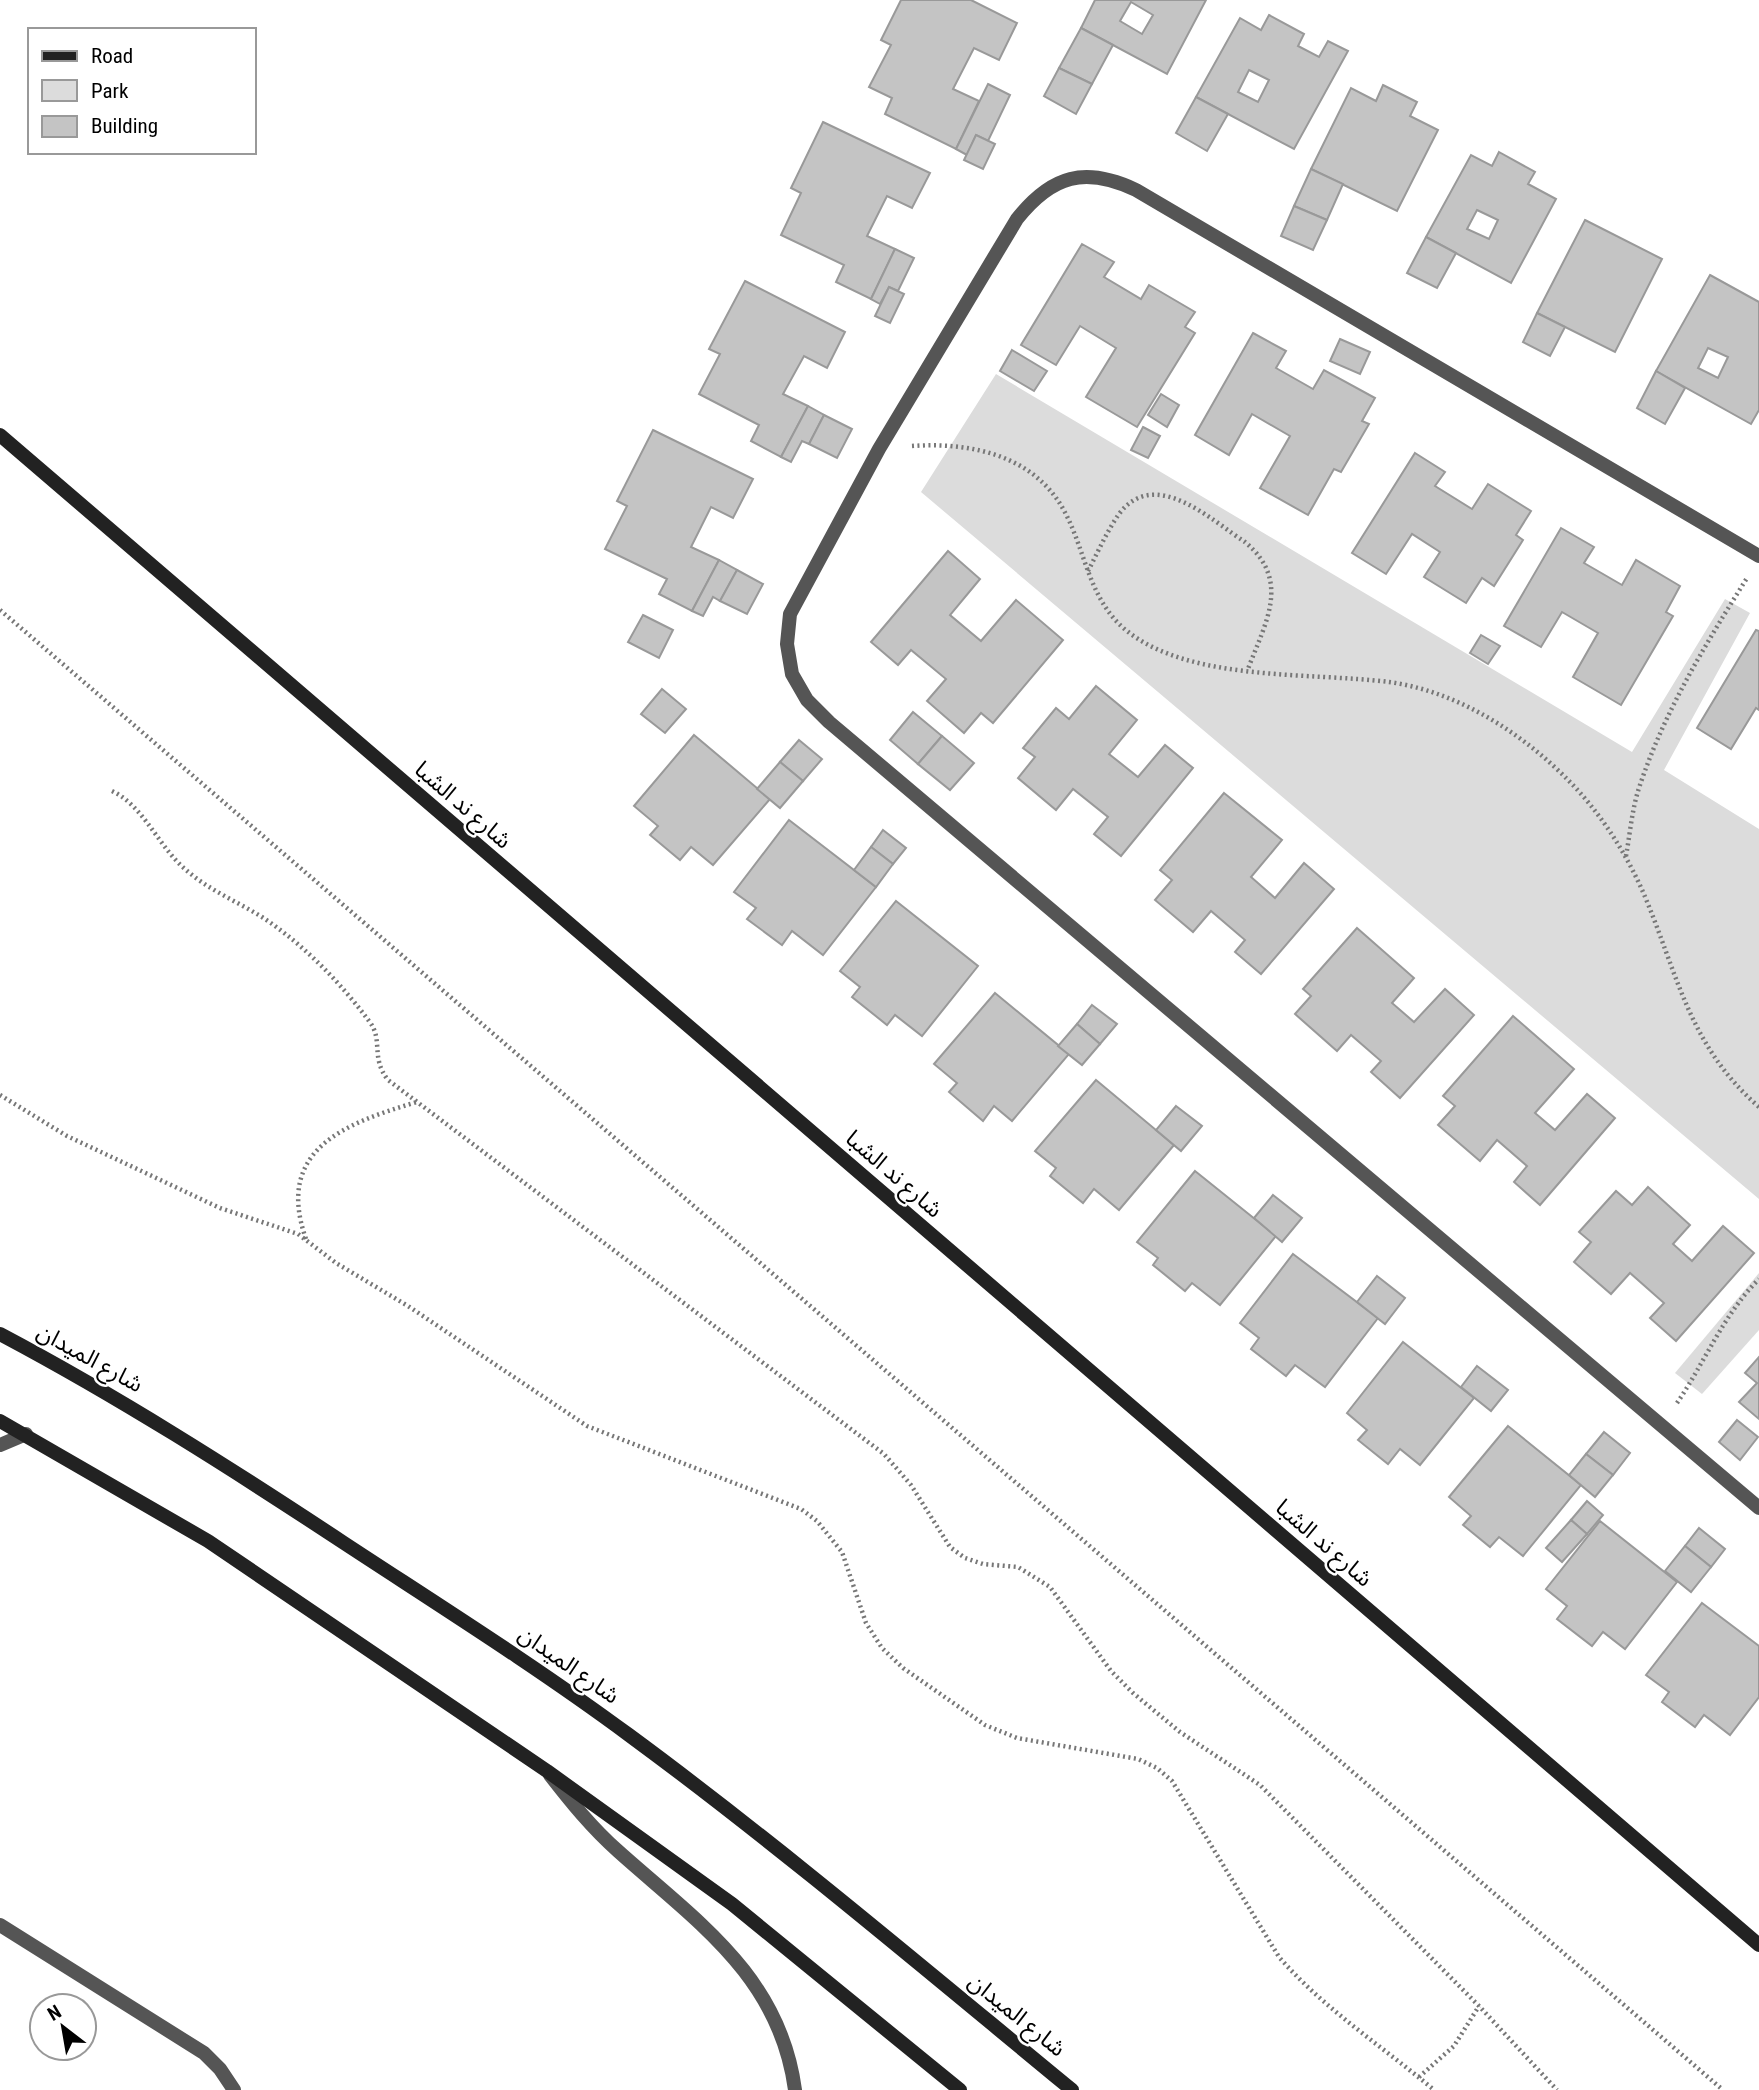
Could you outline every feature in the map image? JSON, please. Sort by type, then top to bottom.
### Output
[{"type":"street","points":[[1759,556],[1111,178],[1084,176],[1057,182],[1034,197],[1017,219],[878,449],[790,614],[789,654],[792,674],[807,701],[1759,1508]]},
{"type":"street","name":"شارع ند الشبا","points":[[0,435],[1759,1945]]},
{"type":"street","name":"شارع الميدان","points":[[0,1334],[71,1371],[180,1436],[514,1655],[627,1733],[736,1816],[1072,2090]]},
{"type":"street","points":[[0,1421],[208,1541],[547,1771],[732,1904],[960,2090]]},
{"type":"street","points":[[0,1445],[26,1434]]},
{"type":"street","points":[[547,1771],[592,1826],[713,1932],[736,1958],[773,2016],[795,2090]]},
{"type":"street","points":[[0,1925],[204,2053],[220,2069],[234,2090]]},
{"type":"path","points":[[878,449],[950,444],[983,449],[1014,462],[1040,481],[1062,507],[1100,602],[1117,621],[1155,650],[1189,662],[1391,682],[1431,692],[1481,714],[1527,744],[1569,780],[1626,857],[1696,1029],[1713,1059],[1759,1107]]},
{"type":"path","points":[[1087,572],[1119,514],[1129,503],[1142,496],[1170,494],[1245,542],[1255,550],[1269,573],[1272,605],[1248,669]]},
{"type":"path","points":[[1626,857],[1638,790],[1661,732],[1691,670],[1752,571]]},
{"type":"path","points":[[0,610],[1723,2090]]},
{"type":"path","points":[[112,791],[131,804],[165,850],[185,869],[295,941],[370,1022],[377,1038],[376,1056],[383,1073],[884,1454],[911,1485],[939,1531],[958,1552],[983,1564],[1018,1567],[1051,1587],[1111,1671],[1133,1693],[1180,1732],[1260,1785],[1479,2006],[1557,2090]]},
{"type":"path","points":[[0,1095],[67,1136],[220,1208],[306,1239],[336,1263],[408,1306],[587,1426],[783,1501],[809,1515],[831,1535],[842,1552],[866,1623],[882,1648],[903,1668],[985,1725],[1017,1738],[1111,1752],[1138,1759],[1157,1768],[1186,1799],[1286,1965],[1326,2004],[1434,2090]]},
{"type":"path","points":[[306,1239],[299,1219],[297,1199],[301,1178],[321,1143],[363,1119],[418,1102]]},
{"type":"path","points":[[1661,1425],[1693,1378],[1714,1337],[1759,1279]]},
{"type":"path","points":[[1419,2077],[1454,2046],[1479,2006]]},
{"type":"green space","points":[[996,374],[1632,752],[1725,599],[1750,613],[1664,770],[1759,829],[1759,1199],[921,492]]},
{"type":"green space","points":[[1759,1273],[1759,1330],[1702,1394],[1675,1373]]},
{"type":"building","points":[[901,0],[971,0],[1017,23],[999,60],[974,48],[953,89],[979,101],[956,149],[885,114],[892,98],[869,87],[891,45],[881,40]]},
{"type":"building","points":[[1095,0],[1206,0],[1167,74],[1081,28]],"holes":[[[1131,2],[1153,15],[1142,34],[1120,21]]]},
{"type":"building","points":[[1269,15],[1304,34],[1298,46],[1319,57],[1328,41],[1348,51],[1294,149],[1196,97],[1240,18],[1261,30]],"holes":[[[1249,70],[1269,80],[1258,102],[1238,92]]]},
{"type":"building","points":[[1081,28],[1113,45],[1092,84],[1059,68]]},
{"type":"building","points":[[1059,68],[1092,84],[1076,114],[1044,96]]},
{"type":"building","points":[[988,84],[1010,95],[988,141],[976,135],[967,155],[956,149]]},
{"type":"building","points":[[1383,85],[1417,102],[1410,116],[1438,130],[1397,211],[1311,169],[1351,88],[1376,101]]},
{"type":"building","points":[[1196,97],[1228,114],[1207,151],[1176,133]]},
{"type":"building","points":[[823,122],[930,173],[912,208],[887,196],[867,236],[895,249],[871,299],[836,282],[844,265],[781,235],[801,193],[791,188]]},
{"type":"building","points":[[976,135],[995,144],[983,169],[964,160]]},
{"type":"building","points":[[1499,152],[1535,172],[1528,184],[1556,199],[1511,283],[1426,237],[1471,155],[1492,166]],"holes":[[[1477,210],[1498,220],[1489,239],[1467,229]]]},
{"type":"building","points":[[1311,169],[1343,184],[1327,220],[1294,206]]},
{"type":"building","points":[[1294,206],[1327,220],[1313,250],[1281,236]]},
{"type":"building","points":[[1585,220],[1662,259],[1615,352],[1537,313]]},
{"type":"building","points":[[1426,237],[1456,253],[1437,288],[1407,273]]},
{"type":"building","points":[[1082,244],[1114,262],[1104,277],[1141,299],[1149,285],[1195,312],[1185,327],[1195,333],[1137,427],[1086,397],[1116,348],[1080,326],[1056,365],[1021,345]]},
{"type":"building","points":[[895,249],[914,258],[898,291],[889,287],[880,304],[871,299]]},
{"type":"building","points":[[1710,275],[1759,302],[1759,410],[1751,424],[1656,371]],"holes":[[[1708,348],[1728,357],[1718,378],[1698,368]]]},
{"type":"building","points":[[745,281],[845,332],[827,368],[804,356],[783,394],[808,406],[781,457],[751,441],[759,425],[699,394],[720,354],[709,349]]},
{"type":"building","points":[[889,287],[904,294],[890,323],[875,316]]},
{"type":"building","points":[[1537,313],[1565,327],[1550,356],[1523,342]]},
{"type":"building","points":[[1253,333],[1286,351],[1276,368],[1313,389],[1324,370],[1375,398],[1362,421],[1369,424],[1341,472],[1334,469],[1308,515],[1260,488],[1290,436],[1252,414],[1229,455],[1195,435]]},
{"type":"building","points":[[1340,339],[1370,352],[1360,374],[1330,361]]},
{"type":"building","points":[[1012,350],[1047,371],[1034,391],[1000,371]]},
{"type":"building","points":[[1656,371],[1685,388],[1665,424],[1637,408]]},
{"type":"building","points":[[1161,394],[1179,405],[1167,427],[1148,415]]},
{"type":"building","points":[[808,406],[824,415],[809,444],[802,441],[791,462],[781,457]]},
{"type":"building","points":[[824,415],[852,429],[837,458],[809,444]]},
{"type":"building","points":[[1143,427],[1160,436],[1148,458],[1131,450]]},
{"type":"building","points":[[653,430],[753,479],[733,518],[711,507],[691,547],[719,560],[692,611],[659,594],[667,579],[605,549],[627,506],[617,501]]},
{"type":"building","points":[[1415,453],[1445,472],[1435,486],[1472,509],[1488,484],[1531,511],[1516,535],[1523,540],[1494,586],[1482,578],[1466,603],[1424,577],[1440,552],[1412,534],[1386,574],[1352,553]]},
{"type":"building","points":[[1561,528],[1594,547],[1584,563],[1622,585],[1636,560],[1680,586],[1666,612],[1673,616],[1621,705],[1573,677],[1598,633],[1562,612],[1541,647],[1504,626]]},
{"type":"building","points":[[948,551],[980,579],[950,615],[981,641],[1016,600],[1063,640],[993,723],[981,713],[964,733],[927,701],[946,679],[911,650],[898,665],[871,642]]},
{"type":"building","points":[[719,560],[737,570],[720,601],[713,597],[703,616],[692,611]]},
{"type":"building","points":[[737,570],[763,584],[747,614],[720,601]]},
{"type":"building","points":[[643,615],[673,630],[659,658],[628,642]]},
{"type":"building","points":[[1756,630],[1759,631],[1759,710],[1756,708],[1731,749],[1697,728]]},
{"type":"building","points":[[1481,635],[1500,646],[1488,664],[1470,653]]},
{"type":"building","points":[[1096,686],[1137,720],[1109,754],[1138,777],[1165,745],[1193,768],[1121,856],[1094,834],[1108,817],[1073,789],[1056,810],[1018,778],[1035,757],[1023,748],[1056,708],[1069,719]]},
{"type":"building","points":[[662,689],[686,709],[665,733],[641,714]]},
{"type":"building","points":[[913,712],[942,736],[918,764],[890,740]]},
{"type":"building","points":[[694,735],[770,799],[713,865],[691,847],[680,860],[650,835],[658,826],[634,806]]},
{"type":"building","points":[[942,736],[974,763],[950,790],[918,764]]},
{"type":"building","points":[[799,740],[822,759],[803,781],[780,762]]},
{"type":"building","points":[[780,762],[803,781],[780,808],[757,789]]},
{"type":"building","points":[[1224,793],[1282,840],[1251,877],[1275,898],[1304,863],[1334,889],[1261,974],[1235,952],[1245,940],[1211,911],[1193,932],[1155,900],[1172,880],[1160,870]]},
{"type":"building","points":[[789,820],[876,887],[823,955],[792,931],[782,945],[747,919],[756,908],[734,892]]},
{"type":"building","points":[[883,830],[906,848],[893,864],[871,847]]},
{"type":"building","points":[[871,847],[893,864],[876,887],[854,870]]},
{"type":"building","points":[[896,901],[978,966],[922,1036],[895,1015],[887,1025],[852,997],[860,987],[840,971]]},
{"type":"building","points":[[1357,928],[1414,978],[1392,1003],[1414,1022],[1445,989],[1474,1015],[1400,1098],[1371,1072],[1381,1061],[1351,1035],[1337,1051],[1295,1014],[1311,996],[1303,989]]},
{"type":"building","points":[[995,993],[1069,1054],[1012,1121],[994,1106],[983,1121],[949,1092],[957,1083],[934,1064]]},
{"type":"building","points":[[1092,1005],[1117,1024],[1100,1044],[1077,1024]]},
{"type":"building","points":[[1513,1016],[1574,1069],[1535,1113],[1555,1130],[1587,1094],[1615,1118],[1540,1205],[1514,1182],[1527,1166],[1497,1140],[1480,1161],[1438,1125],[1455,1106],[1443,1096]]},
{"type":"building","points":[[1077,1024],[1100,1044],[1082,1065],[1058,1046]]},
{"type":"building","points":[[1096,1080],[1174,1145],[1119,1210],[1094,1189],[1083,1203],[1050,1176],[1056,1168],[1035,1151]]},
{"type":"building","points":[[1176,1106],[1202,1126],[1181,1151],[1156,1130]]},
{"type":"building","points":[[1195,1171],[1276,1236],[1220,1305],[1192,1283],[1185,1291],[1153,1265],[1158,1258],[1137,1242]]},
{"type":"building","points":[[1648,1187],[1690,1225],[1673,1244],[1692,1261],[1723,1226],[1754,1253],[1676,1341],[1650,1318],[1664,1303],[1630,1273],[1611,1294],[1574,1262],[1591,1242],[1579,1232],[1616,1191],[1632,1205]]},
{"type":"building","points":[[1273,1195],[1302,1218],[1282,1242],[1254,1218]]},
{"type":"building","points":[[1293,1254],[1378,1318],[1325,1387],[1295,1365],[1286,1376],[1251,1349],[1259,1338],[1240,1323]]},
{"type":"building","points":[[1377,1276],[1405,1298],[1385,1324],[1357,1302]]},
{"type":"building","points":[[1403,1342],[1474,1398],[1420,1465],[1400,1449],[1388,1464],[1358,1440],[1367,1430],[1347,1413]]},
{"type":"building","points":[[1759,1357],[1759,1419],[1739,1402],[1757,1383],[1745,1373]]},
{"type":"building","points":[[1477,1366],[1508,1390],[1491,1411],[1461,1387]]},
{"type":"building","points":[[1737,1420],[1758,1437],[1740,1460],[1719,1442]]},
{"type":"building","points":[[1508,1426],[1581,1485],[1523,1556],[1499,1537],[1490,1547],[1463,1525],[1471,1516],[1449,1497]]},
{"type":"building","points":[[1604,1432],[1630,1453],[1613,1475],[1586,1454]]},
{"type":"building","points":[[1586,1454],[1613,1475],[1595,1497],[1569,1475]]},
{"type":"building","points":[[1587,1501],[1603,1515],[1587,1534],[1571,1520]]},
{"type":"building","points":[[1571,1520],[1587,1534],[1562,1562],[1546,1548]]},
{"type":"building","points":[[1600,1521],[1677,1582],[1625,1649],[1603,1632],[1592,1646],[1557,1619],[1567,1606],[1546,1589]]},
{"type":"building","points":[[1699,1528],[1725,1549],[1711,1567],[1685,1546]]},
{"type":"building","points":[[1685,1546],[1711,1567],[1691,1592],[1665,1571]]},
{"type":"building","points":[[1702,1603],[1759,1646],[1759,1697],[1730,1735],[1704,1715],[1695,1727],[1662,1702],[1669,1692],[1646,1675]]}]
